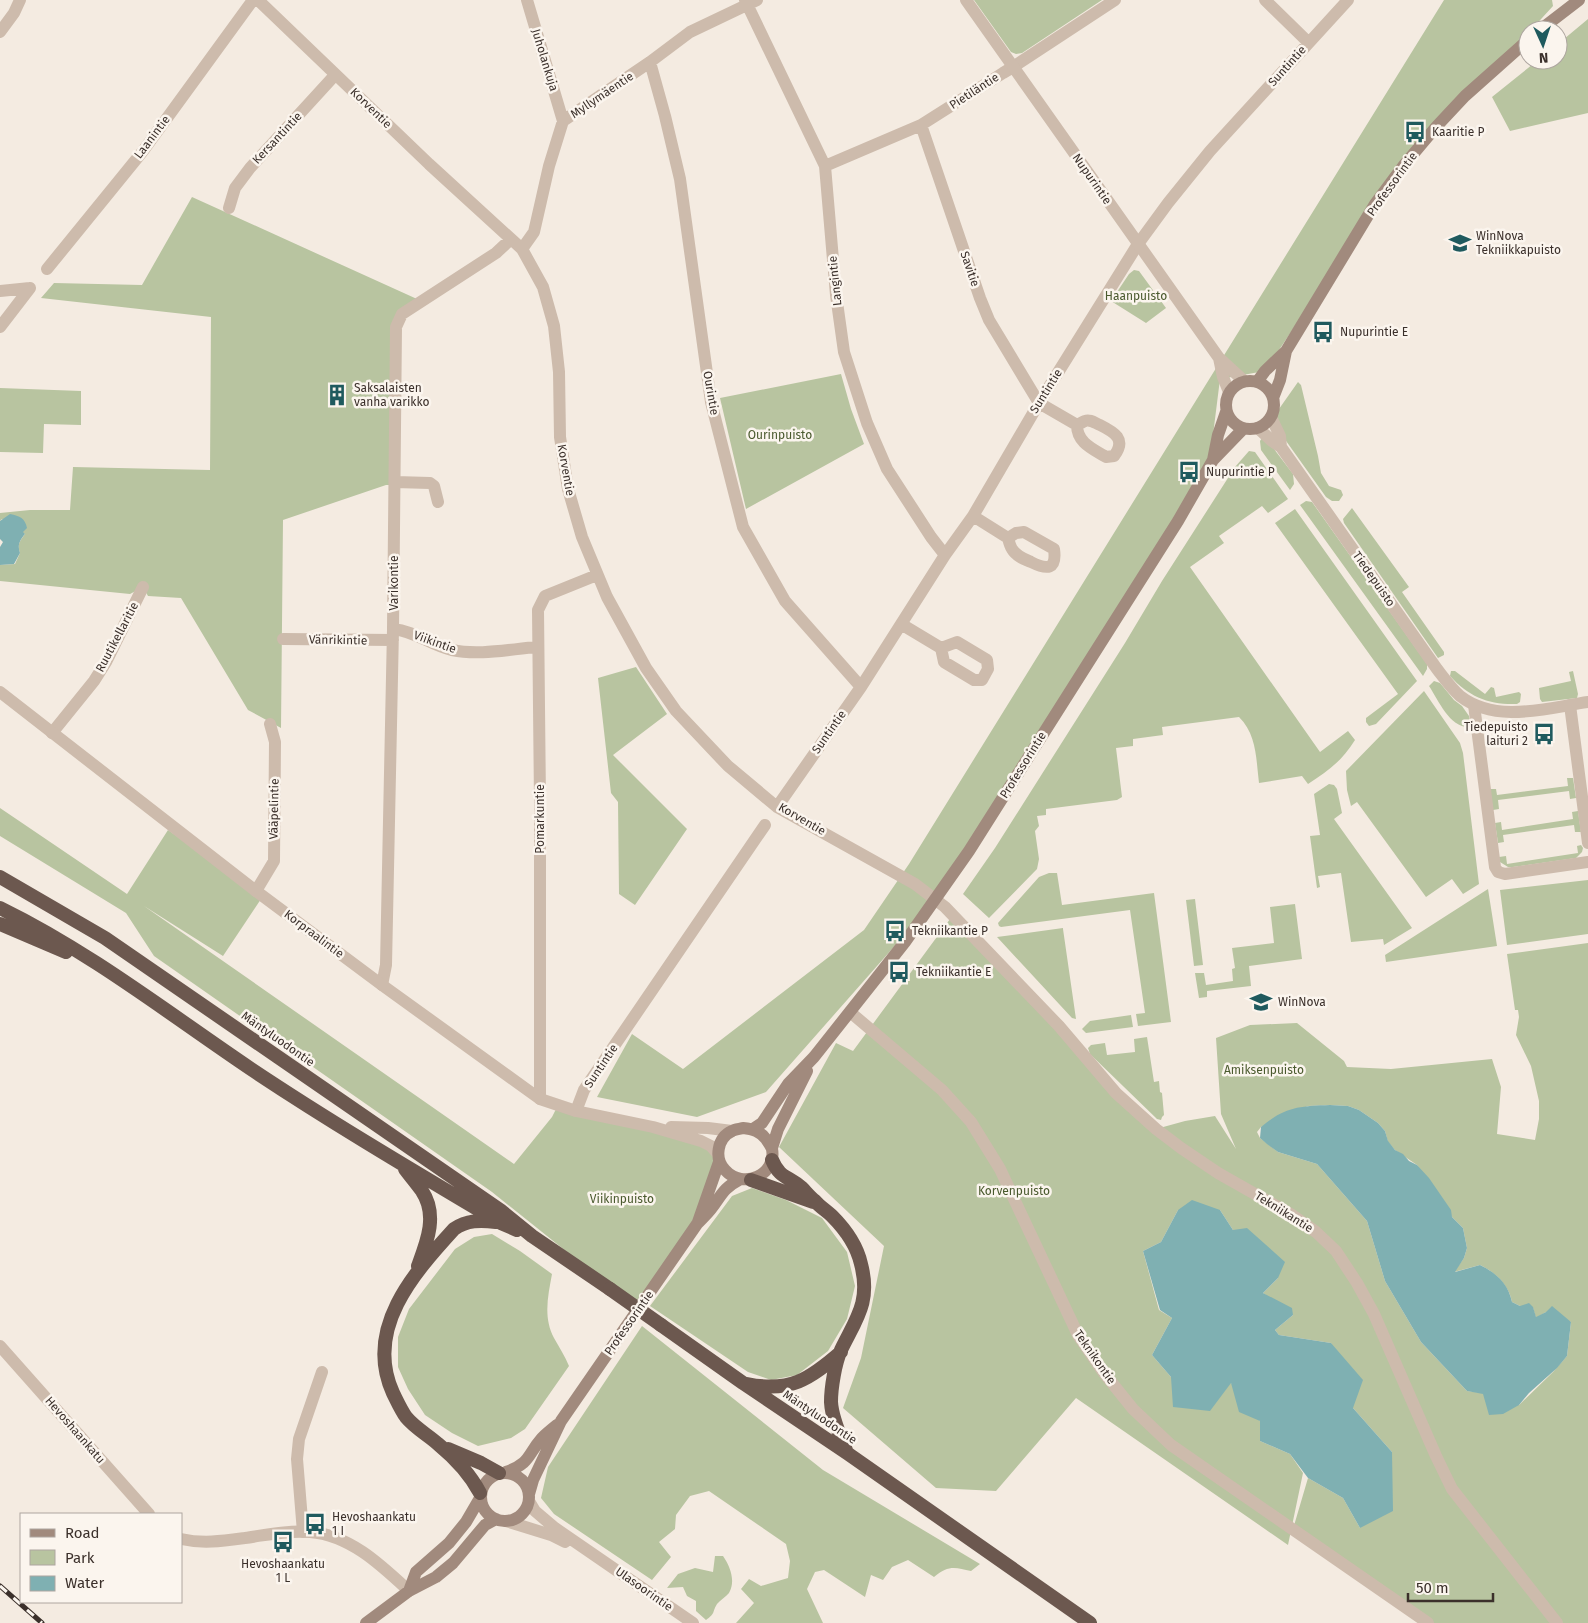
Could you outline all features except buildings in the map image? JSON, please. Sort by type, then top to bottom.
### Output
[{"type":"highway","name":"Mäntyluodontie","points":[[0,877],[105,938],[500,1210],[532,1236],[1090,1623]]},
{"type":"highway","name":"Mäntyluodontie","points":[[0,908],[79,952],[160,1005],[251,1069],[401,1164],[501,1223],[532,1236]]},
{"type":"highway","points":[[0,924],[65,952],[79,952]]},
{"type":"highway","points":[[772,1154],[776,1170],[801,1186],[846,1231],[861,1264],[864,1298],[859,1317],[841,1352],[832,1388],[831,1402],[837,1428],[847,1453]]},
{"type":"highway","points":[[401,1164],[422,1192],[430,1213],[429,1235],[413,1278]]},
{"type":"highway","points":[[745,1180],[816,1203]]},
{"type":"highway","points":[[480,1496],[467,1471],[406,1417],[396,1400],[389,1382],[384,1345],[388,1326],[395,1308],[413,1278],[454,1229],[463,1223],[474,1221],[501,1223]]},
{"type":"highway","points":[[743,1383],[763,1387],[795,1384],[810,1377],[841,1352]]},
{"type":"highway","points":[[438,1444],[503,1473]]},
{"type":"main road","points":[[1553,20],[1579,0]]},
{"type":"main road","name":"Professorintie","points":[[1257,382],[1265,371],[1286,352],[1375,204],[1404,165],[1465,96],[1518,49]]},
{"type":"main road","name":"Professorintie","points":[[1273,398],[1280,380],[1286,352]]},
{"type":"main road","points":[[1244,381],[1257,382],[1267,388],[1273,398],[1274,408],[1271,417],[1265,424],[1258,428],[1244,429],[1233,422],[1226,412],[1226,402],[1229,392],[1235,385],[1244,381]]},
{"type":"main road","name":"Professorintie","points":[[1213,460],[1218,435],[1226,412]]},
{"type":"main road","name":"Professorintie","points":[[753,1129],[762,1123],[788,1084],[814,1057],[905,942],[969,851],[1178,521],[1213,460],[1244,429]]},
{"type":"main road","name":"Professorintie","points":[[772,1154],[778,1129],[814,1057]]},
{"type":"main road","points":[[743,1128],[753,1129],[763,1135],[772,1154],[767,1170],[745,1180],[724,1170],[718,1158],[720,1142],[732,1131],[743,1128]]},
{"type":"main road","name":"Professorintie","points":[[697,1224],[718,1158]]},
{"type":"main road","name":"Professorintie","points":[[529,1497],[533,1480],[561,1421],[697,1224],[712,1208],[728,1185],[745,1180]]},
{"type":"main road","name":"Professorintie","points":[[503,1473],[519,1468],[542,1439],[561,1421]]},
{"type":"main road","points":[[366,1623],[409,1591],[436,1577],[452,1563],[485,1524],[518,1517],[525,1511],[529,1497],[526,1484],[521,1478],[516,1475],[503,1473],[490,1477],[484,1484],[480,1496],[466,1522],[449,1543],[416,1572],[409,1591]]},
{"type":"main road","points":[[480,1496],[483,1508],[489,1516],[501,1520]]},
{"type":"street","points":[[0,32],[14,13],[20,0]]},
{"type":"street","name":"Laanintie","points":[[46,269],[143,151],[253,0]]},
{"type":"street","name":"Korventie","points":[[258,0],[428,164],[522,249],[543,287],[554,326],[559,372],[560,437],[568,489],[582,536],[607,598],[646,668],[676,711],[728,766],[777,807],[915,884],[936,898]]},
{"type":"street","name":"Juholankuja","points":[[527,0],[564,121]]},
{"type":"street","name":"Nupurintie","points":[[966,0],[1218,358],[1244,381]]},
{"type":"street","name":"Pietiläntie","points":[[825,166],[922,126],[1115,0]]},
{"type":"street","points":[[1265,0],[1308,42]]},
{"type":"street","name":"Suntintie","points":[[777,807],[861,686],[945,555],[973,516],[1039,403],[1138,244],[1210,151],[1348,0]]},
{"type":"street","name":"Myllymäentie","points":[[522,249],[534,232],[548,166],[564,121],[690,32],[749,2]]},
{"type":"street","name":"Langintie","points":[[749,2],[825,166],[836,295],[844,352],[866,423],[887,469],[931,537],[945,555]]},
{"type":"street","name":"Ourintie","points":[[650,62],[680,179],[711,402],[742,527],[784,602],[861,686]]},
{"type":"street","name":"Kersantintie","points":[[229,208],[235,188],[250,168],[336,75]]},
{"type":"street","name":"Savitie","points":[[922,126],[989,320],[1039,403]]},
{"type":"street","name":"Varikontie","points":[[382,985],[386,965],[393,635],[396,327],[402,314],[496,253],[511,238]]},
{"type":"street","points":[[0,291],[30,288],[0,327]]},
{"type":"street","name":"Nupurintie","points":[[1218,358],[1229,392]]},
{"type":"street","points":[[1039,403],[1077,425]]},
{"type":"street","name":"Tiedepuisto","points":[[1271,417],[1280,436],[1281,447]]},
{"type":"street","name":"Tiedepuisto","points":[[1258,428],[1281,447],[1442,674],[1460,695],[1474,705],[1486,709],[1515,712],[1588,702]]},
{"type":"street","points":[[395,482],[430,483],[434,486],[438,502]]},
{"type":"street","points":[[973,516],[1008,538]]},
{"type":"street","name":"Pomarkuntie","points":[[540,1099],[538,610],[545,596],[597,576]]},
{"type":"street","name":"Ruutikellaritie","points":[[52,733],[98,675],[143,587]]},
{"type":"street","points":[[901,624],[941,648]]},
{"type":"street","name":"Viikintie","points":[[393,635],[403,630],[450,650],[470,653],[538,647]]},
{"type":"street","name":"Vänrikintie","points":[[283,639],[393,635]]},
{"type":"street","name":"Korpraalintie","points":[[0,692],[256,891],[540,1099],[576,1111],[653,1127],[701,1141],[711,1146],[718,1158]]},
{"type":"street","points":[[1474,705],[1494,867],[1498,872],[1505,874],[1588,862]]},
{"type":"street","points":[[1570,705],[1588,843]]},
{"type":"street","name":"Vääpelintie","points":[[256,891],[274,861],[275,742],[270,724]]},
{"type":"street","name":"Suntintie","points":[[576,1111],[584,1090],[765,825]]},
{"type":"street","name":"Tekniikantie","points":[[936,898],[974,935],[1059,1026],[1116,1093],[1156,1129],[1218,1173],[1292,1215],[1316,1232],[1336,1251],[1374,1314],[1436,1456],[1452,1488],[1557,1623]]},
{"type":"street","name":"Teknikontie","points":[[850,1012],[942,1090],[970,1122],[1000,1168],[1078,1335],[1104,1373],[1133,1408],[1171,1445],[1428,1623]]},
{"type":"street","name":"Korpraalintie","points":[[653,1127],[708,1128],[732,1131]]},
{"type":"street","name":"Hevoshaankatu","points":[[0,1346],[148,1513]]},
{"type":"street","points":[[303,1532],[297,1459],[299,1439],[322,1372]]},
{"type":"street","name":"Ulasoorintie","points":[[529,1497],[535,1511],[555,1528],[693,1623]]},
{"type":"street","name":"Ulasoorintie","points":[[501,1520],[551,1535],[594,1555]]},
{"type":"street","points":[[182,1539],[209,1543],[294,1532],[327,1534],[343,1540],[386,1569],[409,1591]]},
{"type":"green space","points":[[974,0],[1102,0],[1022,53],[1016,54],[1011,52]]},
{"type":"green space","points":[[1444,0],[1552,0],[1553,6],[1540,20],[1518,20],[1518,44],[1384,192],[1265,371],[1220,379],[1209,467],[936,899],[766,1092],[697,1117],[597,1097],[632,1034],[683,1069],[864,930],[909,864]]},
{"type":"green space","points":[[1588,19],[1588,113],[1510,131],[1492,97],[1526,70],[1568,70],[1568,36]]},
{"type":"green space","points":[[192,197],[417,299],[394,318],[392,485],[386,485],[283,520],[281,728],[248,710],[181,598],[148,596],[143,587],[130,594],[0,581],[0,565],[15,564],[20,553],[20,543],[25,534],[2,519],[0,521],[0,513],[30,510],[70,510],[73,467],[210,470],[211,317],[41,298],[54,283],[142,285]]},
{"type":"green space","name":"Haanpuisto","points":[[1134,270],[1139,271],[1166,308],[1146,323],[1111,301],[1129,274]]},
{"type":"green space","name":"Ourinpuisto","points":[[841,374],[864,444],[746,509],[720,398]]},
{"type":"green space","points":[[1298,382],[1301,385],[1321,473],[1329,486],[1341,490],[1343,495],[1339,501],[1332,501],[1326,497],[1274,424],[1274,416]]},
{"type":"green space","points":[[0,388],[81,391],[81,425],[44,424],[43,453],[0,452]]},
{"type":"green space","points":[[1262,438],[1268,441],[1293,474],[1294,484],[1290,490],[1261,450],[1260,441]]},
{"type":"green space","points":[[1249,451],[1255,452],[1288,499],[1268,513],[1262,506],[1219,536],[1224,543],[1190,567],[1320,752],[1348,731],[1355,740],[1334,765],[1308,784],[1302,776],[1259,783],[1252,739],[1245,724],[1239,717],[1162,727],[1163,735],[1133,739],[1133,746],[1116,748],[1122,797],[1117,800],[1046,809],[1046,815],[1037,816],[1039,826],[1035,831],[1039,859],[1037,869],[989,918],[963,894],[995,848],[1235,467]]},
{"type":"green space","points":[[1306,501],[1312,502],[1427,664],[1427,669],[1423,676],[1300,505]]},
{"type":"green space","points":[[1352,508],[1409,587],[1402,592],[1444,652],[1444,655],[1438,658],[1344,523],[1343,519]]},
{"type":"green space","points":[[1295,509],[1417,681],[1376,724],[1369,726],[1366,718],[1398,694],[1275,523]]},
{"type":"green space","points":[[636,667],[667,714],[613,755],[687,829],[635,905],[619,894],[618,802],[611,793],[598,678]]},
{"type":"green space","points":[[1451,671],[1455,671],[1485,694],[1491,687],[1494,688],[1496,697],[1519,692],[1521,694],[1520,702],[1517,704],[1497,703],[1480,698],[1457,683],[1450,676]]},
{"type":"green space","points":[[1573,671],[1578,694],[1577,698],[1542,702],[1539,688],[1571,681],[1569,672]]},
{"type":"green space","points":[[1434,681],[1440,683],[1454,700],[1462,706],[1469,716],[1471,727],[1457,724],[1446,713],[1429,686]]},
{"type":"green space","points":[[1424,691],[1460,743],[1463,753],[1479,884],[1463,894],[1452,879],[1426,897],[1357,802],[1351,806],[1347,790],[1346,771]]},
{"type":"green space","points":[[1567,778],[1573,778],[1576,798],[1570,799],[1569,791],[1498,800],[1499,809],[1493,810],[1490,789],[1496,789],[1497,795],[1568,786]]},
{"type":"green space","points":[[1329,784],[1334,785],[1337,789],[1342,813],[1334,819],[1412,928],[1384,945],[1383,939],[1351,942],[1341,873],[1318,876],[1320,887],[1317,888],[1310,836],[1320,835],[1314,794]]},
{"type":"green space","name":"Viikinpuisto","points":[[0,808],[127,894],[168,830],[263,896],[223,956],[144,906],[514,1164],[552,1117],[558,1105],[701,1141],[719,1162],[697,1224],[637,1308],[492,1192],[154,956],[126,913],[0,836]]},
{"type":"green space","points":[[1578,811],[1581,832],[1575,832],[1574,825],[1503,835],[1504,842],[1498,843],[1495,823],[1501,822],[1502,830],[1573,819],[1572,812]]},
{"type":"green space","points":[[1581,845],[1583,848],[1582,852],[1576,858],[1508,867],[1500,862],[1499,857],[1506,856],[1507,864],[1578,853],[1577,846]]},
{"type":"green space","points":[[1049,873],[1057,873],[1062,905],[1154,893],[1171,1022],[1138,1026],[1136,1014],[1145,1013],[1130,910],[999,926],[998,923],[1039,877]]},
{"type":"green space","points":[[1588,880],[1588,934],[1507,945],[1500,890]]},
{"type":"green space","points":[[1488,889],[1497,946],[1386,962],[1385,955]]},
{"type":"green space","points":[[1195,899],[1203,965],[1194,966],[1186,900]]},
{"type":"green space","points":[[1295,904],[1302,959],[1249,966],[1251,986],[1207,991],[1207,997],[1199,998],[1195,973],[1204,973],[1206,985],[1233,981],[1232,969],[1235,968],[1232,948],[1274,943],[1270,907]]},
{"type":"green space","name":"Korvenpuisto","points":[[953,915],[1156,1129],[1185,1121],[1215,1116],[1236,1149],[1221,1114],[1216,1038],[1250,1025],[1297,1023],[1344,1061],[1347,1067],[1391,1069],[1492,1059],[1501,1087],[1497,1134],[1535,1140],[1539,1119],[1539,1101],[1531,1066],[1516,1035],[1519,1017],[1518,1010],[1515,1010],[1507,954],[1588,943],[1588,1623],[1428,1623],[1293,1529],[1308,1478],[1343,1498],[1360,1528],[1392,1452],[1353,1408],[1331,1343],[1279,1335],[1275,1330],[1293,1315],[1263,1293],[1278,1278],[1233,1230],[1220,1210],[1178,1210],[1161,1242],[1143,1251],[1159,1310],[1172,1318],[1152,1355],[1171,1377],[1231,1383],[1260,1421],[1260,1441],[1290,1454],[1303,1473],[1288,1545],[1076,1398],[996,1491],[936,1488],[843,1408],[861,1358],[884,1246],[779,1147],[836,1043],[853,1051]],"holes":[[[1308,1106],[1348,1106],[1359,1110],[1378,1123],[1385,1131],[1388,1142],[1395,1150],[1417,1165],[1452,1217],[1463,1228],[1467,1248],[1464,1258],[1454,1272],[1480,1265],[1491,1271],[1505,1285],[1512,1302],[1520,1306],[1533,1308],[1536,1318],[1546,1312],[1571,1322],[1567,1356],[1519,1405],[1483,1393],[1467,1391],[1421,1342],[1385,1281],[1367,1221],[1317,1164],[1278,1152],[1260,1138],[1257,1132],[1261,1127]]]},
{"type":"green space","points":[[1063,928],[1076,1019],[1072,1018],[997,937]]},
{"type":"green space","points":[[1131,1015],[1133,1027],[1086,1033],[1082,1029],[1090,1021]]},
{"type":"green space","points":[[1147,1037],[1154,1082],[1159,1081],[1160,1092],[1162,1093],[1164,1115],[1161,1120],[1157,1119],[1090,1054],[1088,1048],[1091,1045],[1105,1043],[1107,1055],[1135,1052],[1134,1039]]},
{"type":"green space","points":[[752,1188],[786,1200],[822,1218],[847,1252],[855,1286],[847,1319],[828,1351],[797,1375],[771,1380],[748,1372],[650,1306],[732,1196]]},
{"type":"green space","points":[[492,1234],[552,1274],[547,1306],[548,1322],[569,1366],[525,1429],[511,1438],[478,1446],[452,1433],[425,1415],[408,1389],[398,1367],[398,1337],[409,1309],[455,1249],[474,1237]]},
{"type":"green space","points":[[642,1326],[823,1470],[980,1564],[971,1571],[952,1568],[943,1570],[934,1577],[908,1560],[892,1567],[883,1580],[871,1575],[865,1597],[824,1570],[815,1572],[807,1589],[823,1623],[736,1623],[754,1603],[741,1589],[749,1579],[761,1586],[788,1578],[790,1561],[786,1544],[709,1491],[690,1496],[676,1515],[675,1529],[659,1542],[671,1557],[652,1580],[554,1514],[541,1498],[548,1467]]},
{"type":"green space","points":[[715,1556],[723,1556],[726,1560],[730,1569],[732,1584],[729,1593],[717,1604],[713,1614],[706,1620],[696,1611],[696,1601],[687,1596],[683,1587],[667,1588],[678,1574],[695,1568],[713,1572]]},
{"type":"water","points":[[10,514],[22,518],[27,528],[23,532],[25,534],[20,543],[20,553],[14,564],[0,565],[0,547],[3,542],[0,539],[0,521]]},
{"type":"water","points":[[1348,1106],[1359,1110],[1378,1123],[1385,1131],[1388,1141],[1395,1150],[1417,1165],[1429,1178],[1451,1210],[1452,1217],[1463,1228],[1467,1248],[1464,1258],[1455,1272],[1480,1265],[1500,1279],[1508,1289],[1512,1302],[1520,1306],[1529,1303],[1533,1307],[1536,1317],[1546,1312],[1552,1306],[1571,1322],[1567,1356],[1519,1405],[1503,1414],[1489,1415],[1483,1394],[1467,1391],[1421,1342],[1385,1281],[1367,1221],[1317,1164],[1278,1152],[1260,1138],[1261,1127],[1278,1115],[1301,1107]]},
{"type":"water","points":[[1192,1200],[1220,1210],[1233,1230],[1247,1228],[1285,1262],[1278,1278],[1263,1293],[1292,1308],[1293,1315],[1275,1330],[1279,1335],[1331,1343],[1363,1380],[1353,1408],[1392,1452],[1393,1511],[1360,1528],[1343,1498],[1308,1478],[1290,1454],[1260,1441],[1260,1421],[1239,1412],[1231,1383],[1210,1411],[1173,1407],[1171,1377],[1152,1355],[1172,1318],[1160,1310],[1143,1251],[1161,1242],[1178,1210]]},
{"type":"railway","points":[[0,1586],[42,1623]]},
{"type":"place","name":"Kaaritie P","points":[[1415,132]]},
{"type":"place","name":"WinNova Tekniikkapuisto","points":[[1460,243]]},
{"type":"place","name":"Nupurintie E","points":[[1323,332]]},
{"type":"place","name":"Saksalaisten vanha varikko","points":[[337,395]]},
{"type":"place","name":"Nupurintie P","points":[[1189,472]]},
{"type":"place","name":"Tiedepuisto laituri 2","points":[[1544,734]]},
{"type":"place","name":"Tekniikantie P","points":[[895,931]]},
{"type":"place","name":"Tekniikantie E","points":[[899,972]]},
{"type":"place","name":"WinNova","points":[[1261,1002]]},
{"type":"place","name":"Hevoshaankatu 1 I","points":[[315,1524]]},
{"type":"place","name":"Hevoshaankatu 1 L","points":[[283,1542]]},
{"type":"park label","name":"Amiksenpuisto","points":[[1264,1070]]}]
